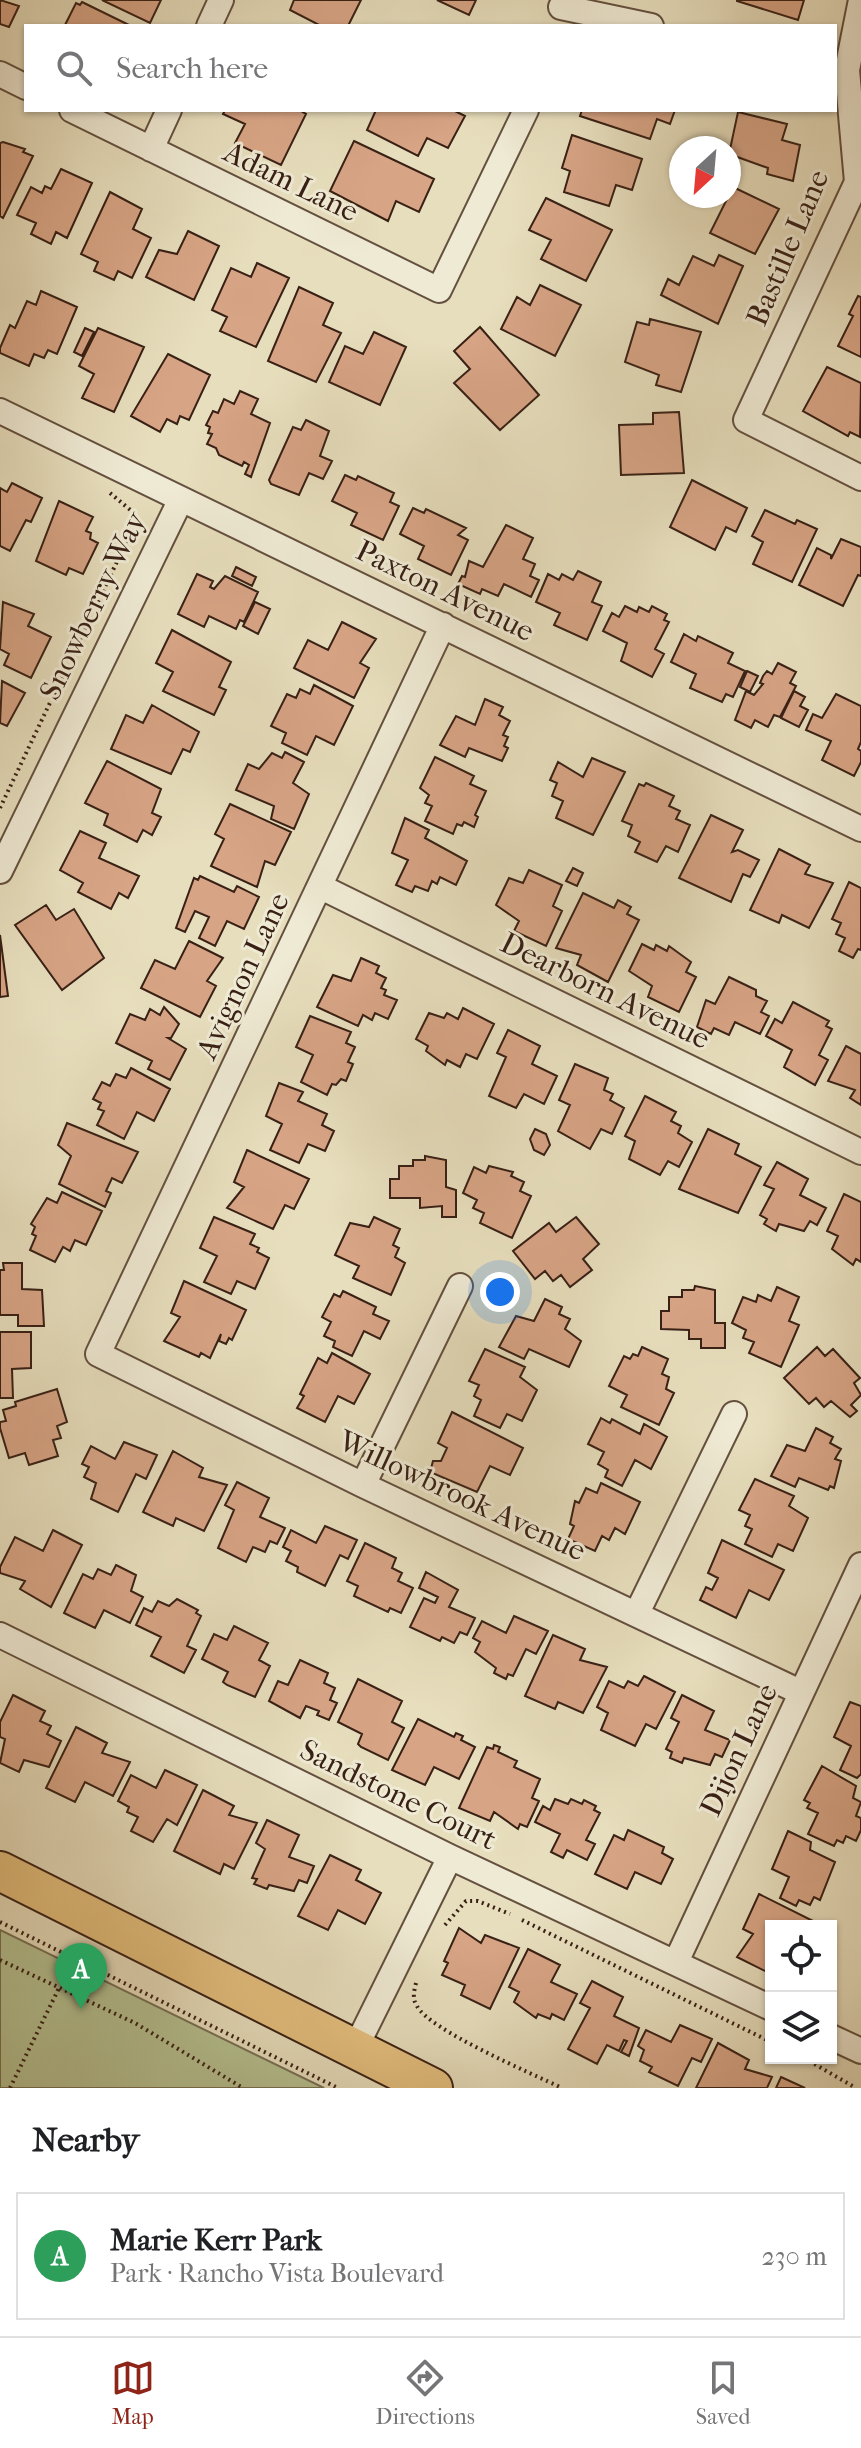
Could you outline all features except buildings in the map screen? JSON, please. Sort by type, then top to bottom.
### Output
[{"type":"main road","points":[[0,1871],[433,2088]]},
{"type":"street","points":[[210,24],[221,0]]},
{"type":"street","name":"Bastille Lane","points":[[861,0],[841,69],[857,182],[746,420],[861,478]]},
{"type":"street","points":[[559,11],[639,24]]},
{"type":"street","points":[[0,74],[24,86]]},
{"type":"street","name":"Adam Lane","points":[[76,112],[439,290],[525,112]]},
{"type":"street","points":[[151,149],[168,112]]},
{"type":"street","name":"Paxton Avenue","points":[[0,411],[861,829]]},
{"type":"street","name":"Snowberry Way","points":[[0,871],[181,499]]},
{"type":"street","name":"Avignon Lane","points":[[98,1354],[443,625]]},
{"type":"street","name":"Dearborn Avenue","points":[[321,887],[861,1152]]},
{"type":"street","points":[[363,1485],[460,1286]]},
{"type":"street","name":"Willowbrook Avenue","points":[[98,1354],[363,1485],[800,1692]]},
{"type":"street","points":[[637,1613],[734,1414]]},
{"type":"street","name":"Dijon Lane","points":[[676,1962],[861,1565]]},
{"type":"street","name":"Sandstone Court","points":[[0,1635],[450,1857],[765,2005]]},
{"type":"street","points":[[355,2049],[450,1857]]},
{"type":"street","points":[[837,2040],[861,2051]]},
{"type":"path","points":[[0,808],[132,530],[134,513],[130,506],[99,486]]},
{"type":"path","points":[[440,1932],[457,1908],[466,1901],[478,1901],[765,2039]]},
{"type":"path","points":[[0,1922],[338,2088]]},
{"type":"path","points":[[0,1960],[135,2023],[243,2088]]},
{"type":"path","points":[[417,1978],[414,1993],[422,2013],[451,2033],[562,2088]]},
{"type":"path","points":[[10,2088],[59,1988]]},
{"type":"path","points":[[814,2064],[856,2088]]},
{"type":"green space","points":[[0,1930],[324,2088],[0,2088]]},
{"type":"place","name":"Marie Kerr Park","points":[[81,2009]]}]
